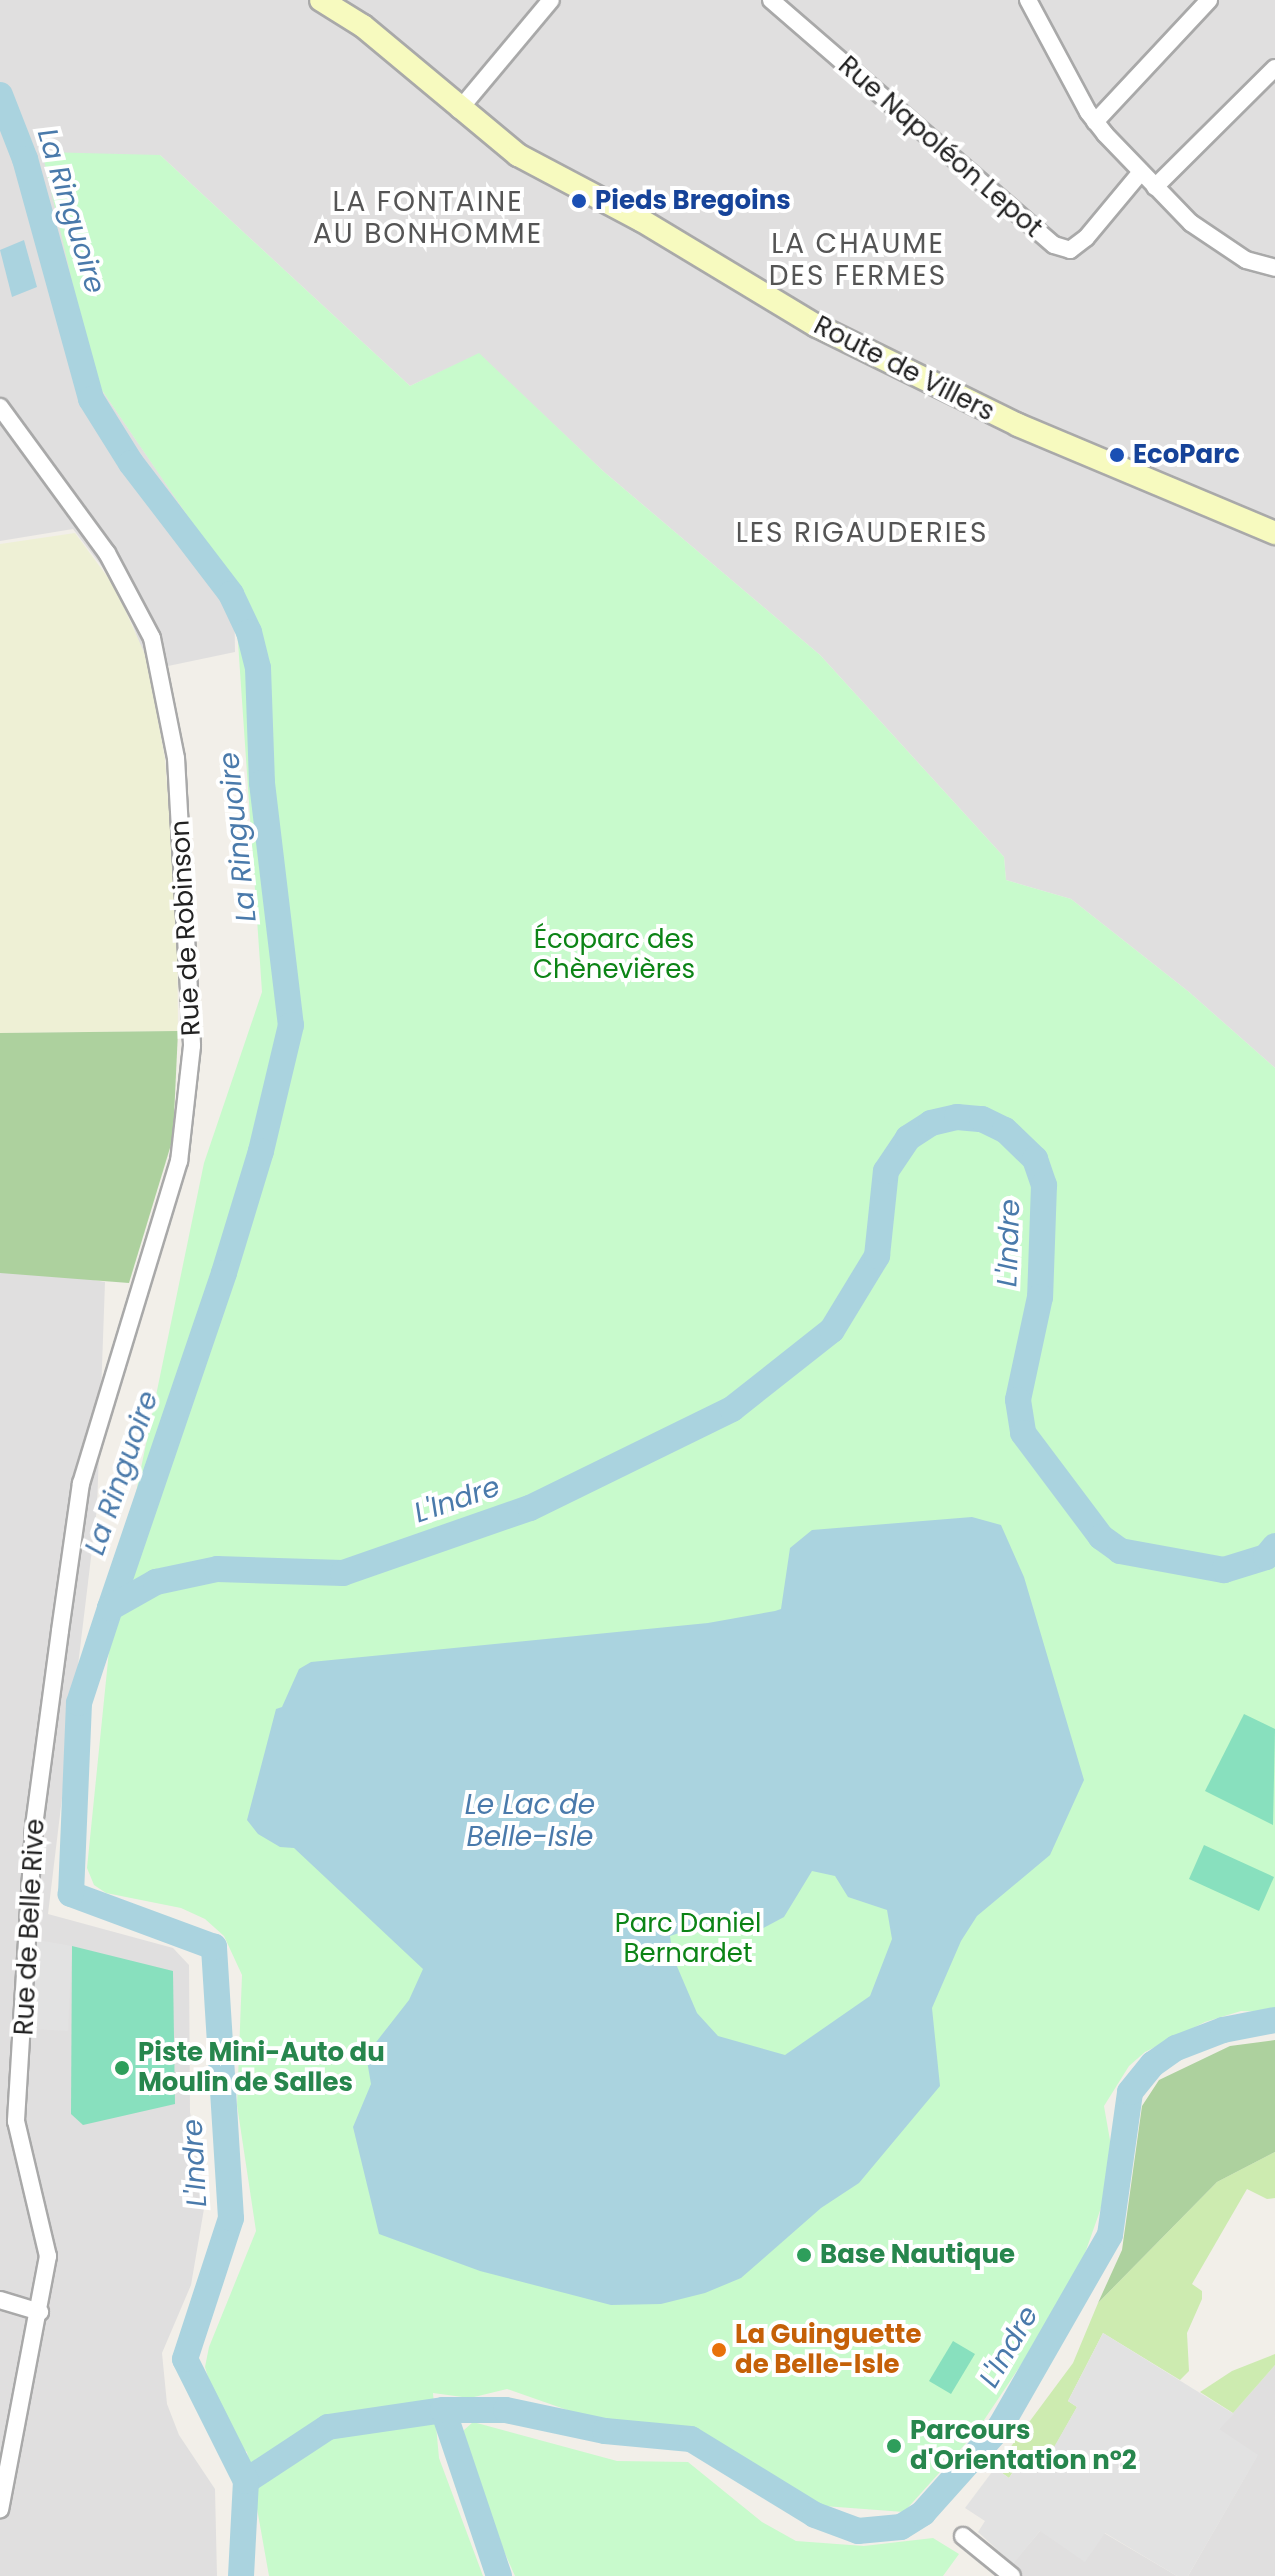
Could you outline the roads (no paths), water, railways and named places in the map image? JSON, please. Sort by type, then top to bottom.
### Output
[{"type":"main road","name":"Route de Villers","points":[[321,0],[363,26],[459,110],[551,175],[641,220],[882,363],[1275,533]]},
{"type":"street","points":[[459,110],[551,0]]},
{"type":"street","name":"Rue Napoléon Lepot","points":[[771,0],[1054,245],[1070,250],[1086,238],[1141,172]]},
{"type":"street","points":[[1028,0],[1095,122],[1141,172],[1191,223],[1246,260],[1275,268]]},
{"type":"street","points":[[1095,122],[1209,0]]},
{"type":"street","points":[[1155,187],[1275,68]]},
{"type":"street","name":"Rue de Robinson","points":[[0,407],[107,553],[152,638],[176,758],[189,916],[192,1046],[179,1161],[81,1483]]},
{"type":"street","name":"Rue de Belle Rive","points":[[0,2509],[40,2312],[48,2256],[16,2121],[34,1826],[81,1483]]},
{"type":"street","points":[[0,2300],[40,2312]]},
{"type":"street","points":[[963,2536],[1005,2573]]},
{"type":"water","points":[[24,240],[37,287],[12,297],[0,250]]},
{"type":"water","name":"Le Lac de Belle-Isle","points":[[972,1517],[1001,1525],[1024,1577],[1084,1780],[1050,1855],[977,1916],[961,1941],[932,2008],[940,2086],[859,2183],[821,2208],[741,2278],[705,2293],[661,2304],[611,2305],[480,2271],[379,2234],[353,2127],[371,2084],[366,2055],[409,2000],[423,1969],[294,1848],[280,1847],[258,1834],[247,1820],[276,1709],[282,1707],[299,1669],[311,1662],[708,1623],[775,1611],[781,1609],[790,1548],[812,1530]],"holes":[[[812,1871],[835,1876],[848,1897],[887,1910],[892,1939],[870,1996],[785,2055],[718,2036],[697,2013],[673,1957],[670,1936],[706,1924],[748,1923],[756,1932],[784,1917]]]},
{"type":"waterway","name":"La Ringuoire","points":[[0,95],[25,159],[91,399],[131,463],[231,594],[249,632],[258,668],[262,783],[291,1025],[261,1151],[224,1273],[110,1608]]},
{"type":"waterway","name":"L'Indre","points":[[241,2576],[246,2481],[185,2359],[231,2218],[214,1947],[71,1894],[79,1703],[110,1608],[156,1582],[217,1569],[343,1573],[530,1508],[732,1409],[832,1330],[877,1256],[886,1171],[908,1138],[931,1123],[957,1117],[982,1119],[1005,1130],[1035,1159],[1044,1185],[1040,1297],[1018,1400],[1023,1433],[1101,1537],[1120,1551],[1224,1570],[1266,1557],[1275,1546]]},
{"type":"waterway","name":"L'Indre","points":[[499,2576],[443,2410],[506,2410],[605,2431],[691,2439],[815,2515],[858,2531],[901,2527],[923,2513],[1000,2427],[1110,2235],[1130,2092],[1153,2064],[1176,2048],[1223,2030],[1275,2020]]},
{"type":"waterway","name":"L'Indre","points":[[246,2481],[328,2427],[443,2410]]},
{"type":"place","name":"Pieds Bregoins","points":[[579,201]]},
{"type":"place","name":"EcoParc","points":[[1117,455]]},
{"type":"place","name":"Piste Mini-Auto du Moulin de Salles","points":[[122,2068]]},
{"type":"place","name":"Base Nautique","points":[[804,2255]]},
{"type":"place","name":"La Guinguette de Belle-Isle","points":[[719,2350]]},
{"type":"place","name":"Parcours d'Orientation n°2","points":[[894,2446]]},
{"type":"district","name":"LA FONTAINE AU BONHOMME","points":[[428,218]]},
{"type":"district","name":"LA CHAUME DES FERMES","points":[[858,260]]},
{"type":"district","name":"LES RIGAUDERIES","points":[[862,533]]},
{"type":"park label","name":"Écoparc des Chènevières","points":[[614,955]]},
{"type":"park label","name":"Parc Daniel Bernardet","points":[[688,1939]]}]
